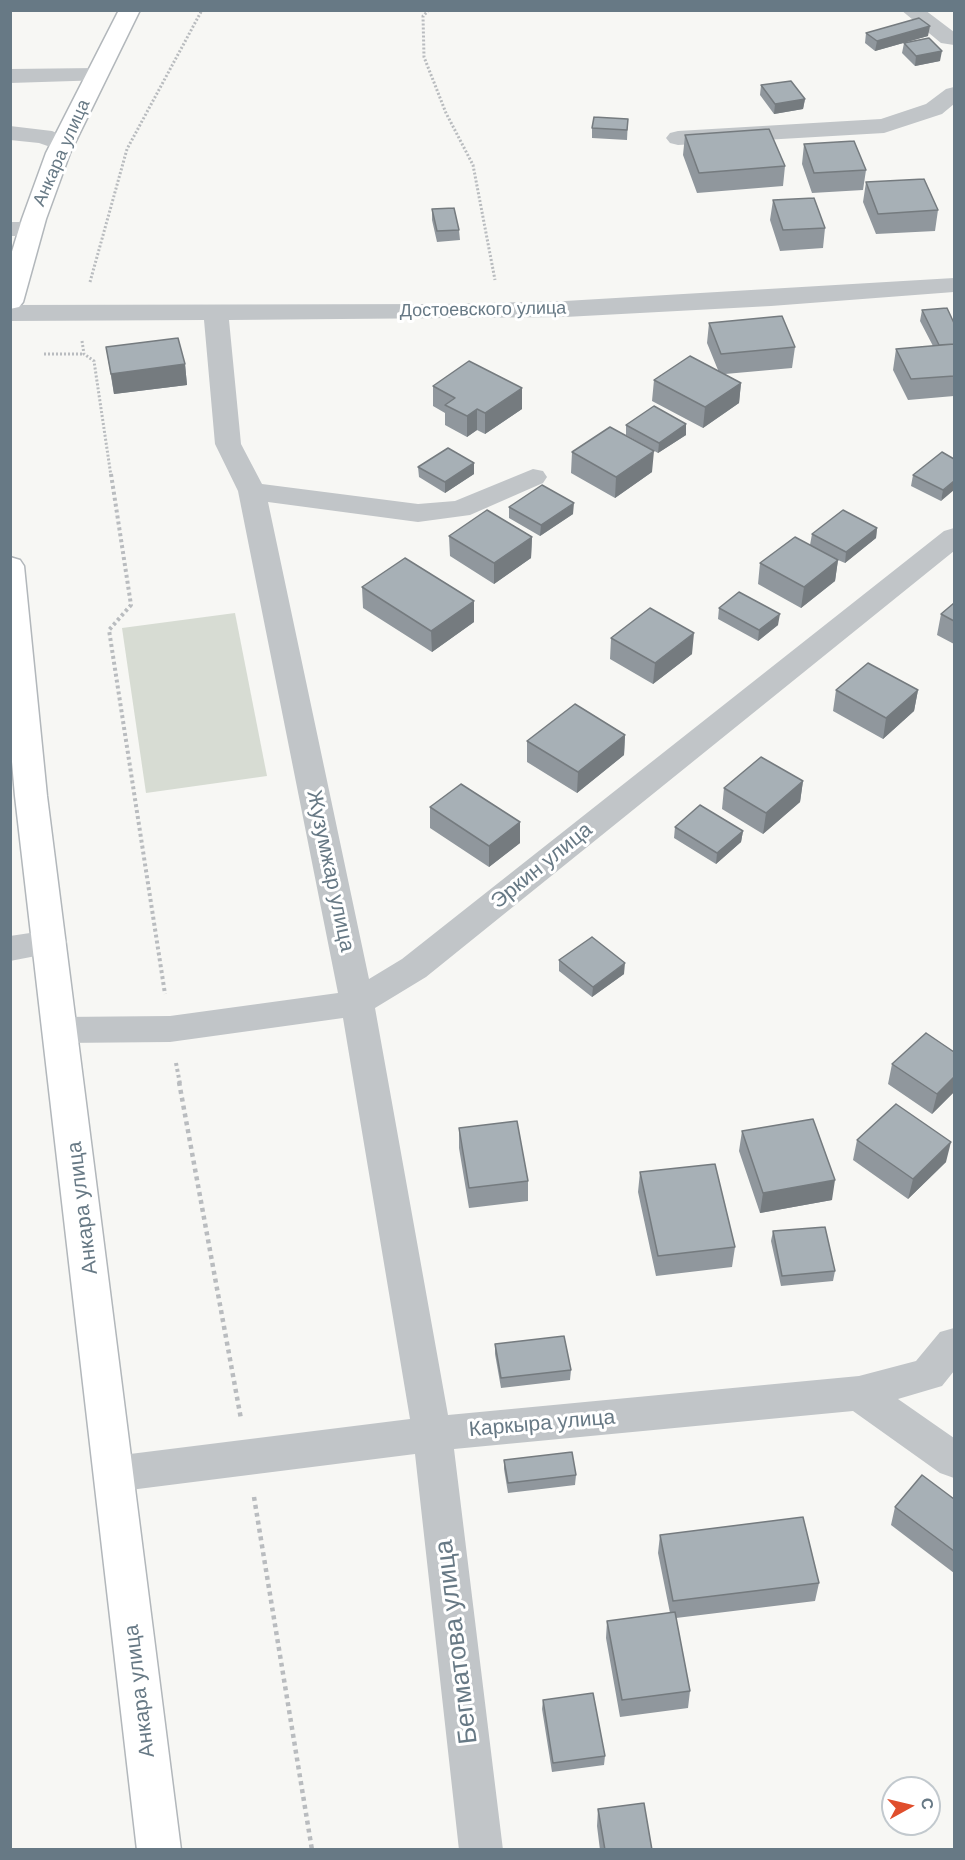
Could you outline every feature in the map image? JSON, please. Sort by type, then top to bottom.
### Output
[{"type":"main road","name":"Анкара улица","points":[[10,302],[21,229],[130,10]]},
{"type":"main road","name":"Анкара улица","points":[[10,566],[31,796],[62,1030],[159,1850]]},
{"type":"street","points":[[911,10],[953,40]]},
{"type":"street","points":[[10,76],[98,75]]},
{"type":"street","points":[[678,138],[884,126],[934,109],[954,94]]},
{"type":"street","points":[[10,133],[44,136],[62,144]]},
{"type":"street","name":"Достоевского улица","points":[[10,313],[501,311],[771,298],[954,285]]},
{"type":"street","name":"Жузумжар улица","points":[[216,313],[228,444],[252,491],[357,1004],[432,1434]]},
{"type":"street","points":[[252,491],[418,513],[460,509],[533,477]]},
{"type":"street","name":"Эркин улица","points":[[62,1030],[170,1029],[357,1004],[414,968],[954,537]]},
{"type":"street","points":[[10,949],[50,942]]},
{"type":"street","name":"Каркыра улица","points":[[114,1474],[432,1434],[858,1393],[928,1374],[954,1344]]},
{"type":"street","points":[[858,1393],[954,1460]]},
{"type":"street","name":"Бегматова улица","points":[[432,1434],[481,1850]]},
{"type":"path","points":[[82,282],[90,282],[127,149],[202,10]]},
{"type":"path","points":[[429,10],[423,16],[424,57],[446,113],[473,165],[501,311]]},
{"type":"path","points":[[81,331],[84,354]]},
{"type":"path","points":[[44,354],[84,354],[94,361],[131,605],[109,630],[170,1029],[248,1456],[312,1850]]},
{"type":"shaded area","points":[[235,613],[267,776],[146,793],[122,628]]},
{"type":"building","points":[[919,18],[930,26],[877,41],[866,33]]},
{"type":"building","points":[[929,38],[942,51],[916,56],[904,43]]},
{"type":"building","points":[[791,81],[805,99],[775,104],[761,85]]},
{"type":"building","points":[[594,117],[628,119],[627,130],[592,128]]},
{"type":"building","points":[[769,129],[785,166],[699,173],[685,135]]},
{"type":"building","points":[[854,141],[866,170],[814,173],[804,144]]},
{"type":"building","points":[[924,179],[938,210],[878,214],[866,182]]},
{"type":"building","points":[[814,198],[825,228],[783,230],[773,200]]},
{"type":"building","points":[[454,208],[459,230],[437,231],[432,209]]},
{"type":"building","points":[[947,308],[954,323],[954,344],[939,345],[922,310]]},
{"type":"building","points":[[782,316],[795,347],[721,354],[709,323]]},
{"type":"building","points":[[178,338],[185,364],[111,374],[106,347]]},
{"type":"building","points":[[954,344],[954,376],[911,379],[896,349]]},
{"type":"building","points":[[690,356],[741,383],[705,407],[654,380]]},
{"type":"building","points":[[469,361],[522,388],[485,413],[477,409],[467,416],[445,405],[455,398],[433,386]]},
{"type":"building","points":[[654,406],[686,424],[659,443],[626,425]]},
{"type":"building","points":[[610,427],[654,451],[616,477],[572,452]]},
{"type":"building","points":[[448,448],[474,463],[445,482],[418,467]]},
{"type":"building","points":[[942,452],[954,459],[954,481],[943,490],[913,475]]},
{"type":"building","points":[[542,485],[574,503],[541,525],[509,507]]},
{"type":"building","points":[[487,510],[532,537],[494,563],[449,536]]},
{"type":"building","points":[[843,510],[877,528],[846,552],[812,534]]},
{"type":"building","points":[[795,537],[838,560],[804,587],[760,563]]},
{"type":"building","points":[[405,558],[474,601],[431,631],[362,587]]},
{"type":"building","points":[[739,592],[780,614],[759,630],[719,608]]},
{"type":"building","points":[[954,603],[954,621],[941,614]]},
{"type":"building","points":[[650,608],[694,633],[655,663],[611,638]]},
{"type":"building","points":[[868,663],[918,690],[886,718],[836,690]]},
{"type":"building","points":[[575,704],[625,735],[578,772],[527,741]]},
{"type":"building","points":[[761,757],[803,781],[766,813],[724,788]]},
{"type":"building","points":[[461,784],[520,822],[489,846],[430,807]]},
{"type":"building","points":[[700,805],[743,831],[717,853],[675,827]]},
{"type":"building","points":[[592,937],[625,963],[593,987],[559,960]]},
{"type":"building","points":[[926,1033],[954,1052],[954,1077],[937,1094],[892,1064]]},
{"type":"building","points":[[896,1104],[951,1142],[913,1179],[857,1140]]},
{"type":"building","points":[[813,1119],[835,1180],[763,1193],[742,1131]]},
{"type":"building","points":[[517,1121],[528,1181],[469,1188],[459,1128]]},
{"type":"building","points":[[715,1164],[735,1247],[658,1256],[640,1172]]},
{"type":"building","points":[[825,1227],[835,1271],[782,1276],[773,1231]]},
{"type":"building","points":[[564,1336],[571,1370],[501,1378],[495,1344]]},
{"type":"building","points":[[572,1452],[576,1475],[508,1483],[504,1460]]},
{"type":"building","points":[[922,1475],[954,1499],[954,1551],[895,1507]]},
{"type":"building","points":[[803,1517],[819,1583],[673,1601],[660,1535]]},
{"type":"building","points":[[675,1612],[690,1691],[622,1700],[607,1621]]},
{"type":"building","points":[[593,1693],[605,1756],[553,1763],[543,1700]]},
{"type":"building","points":[[644,1803],[652,1850],[605,1850],[598,1809]]}]
